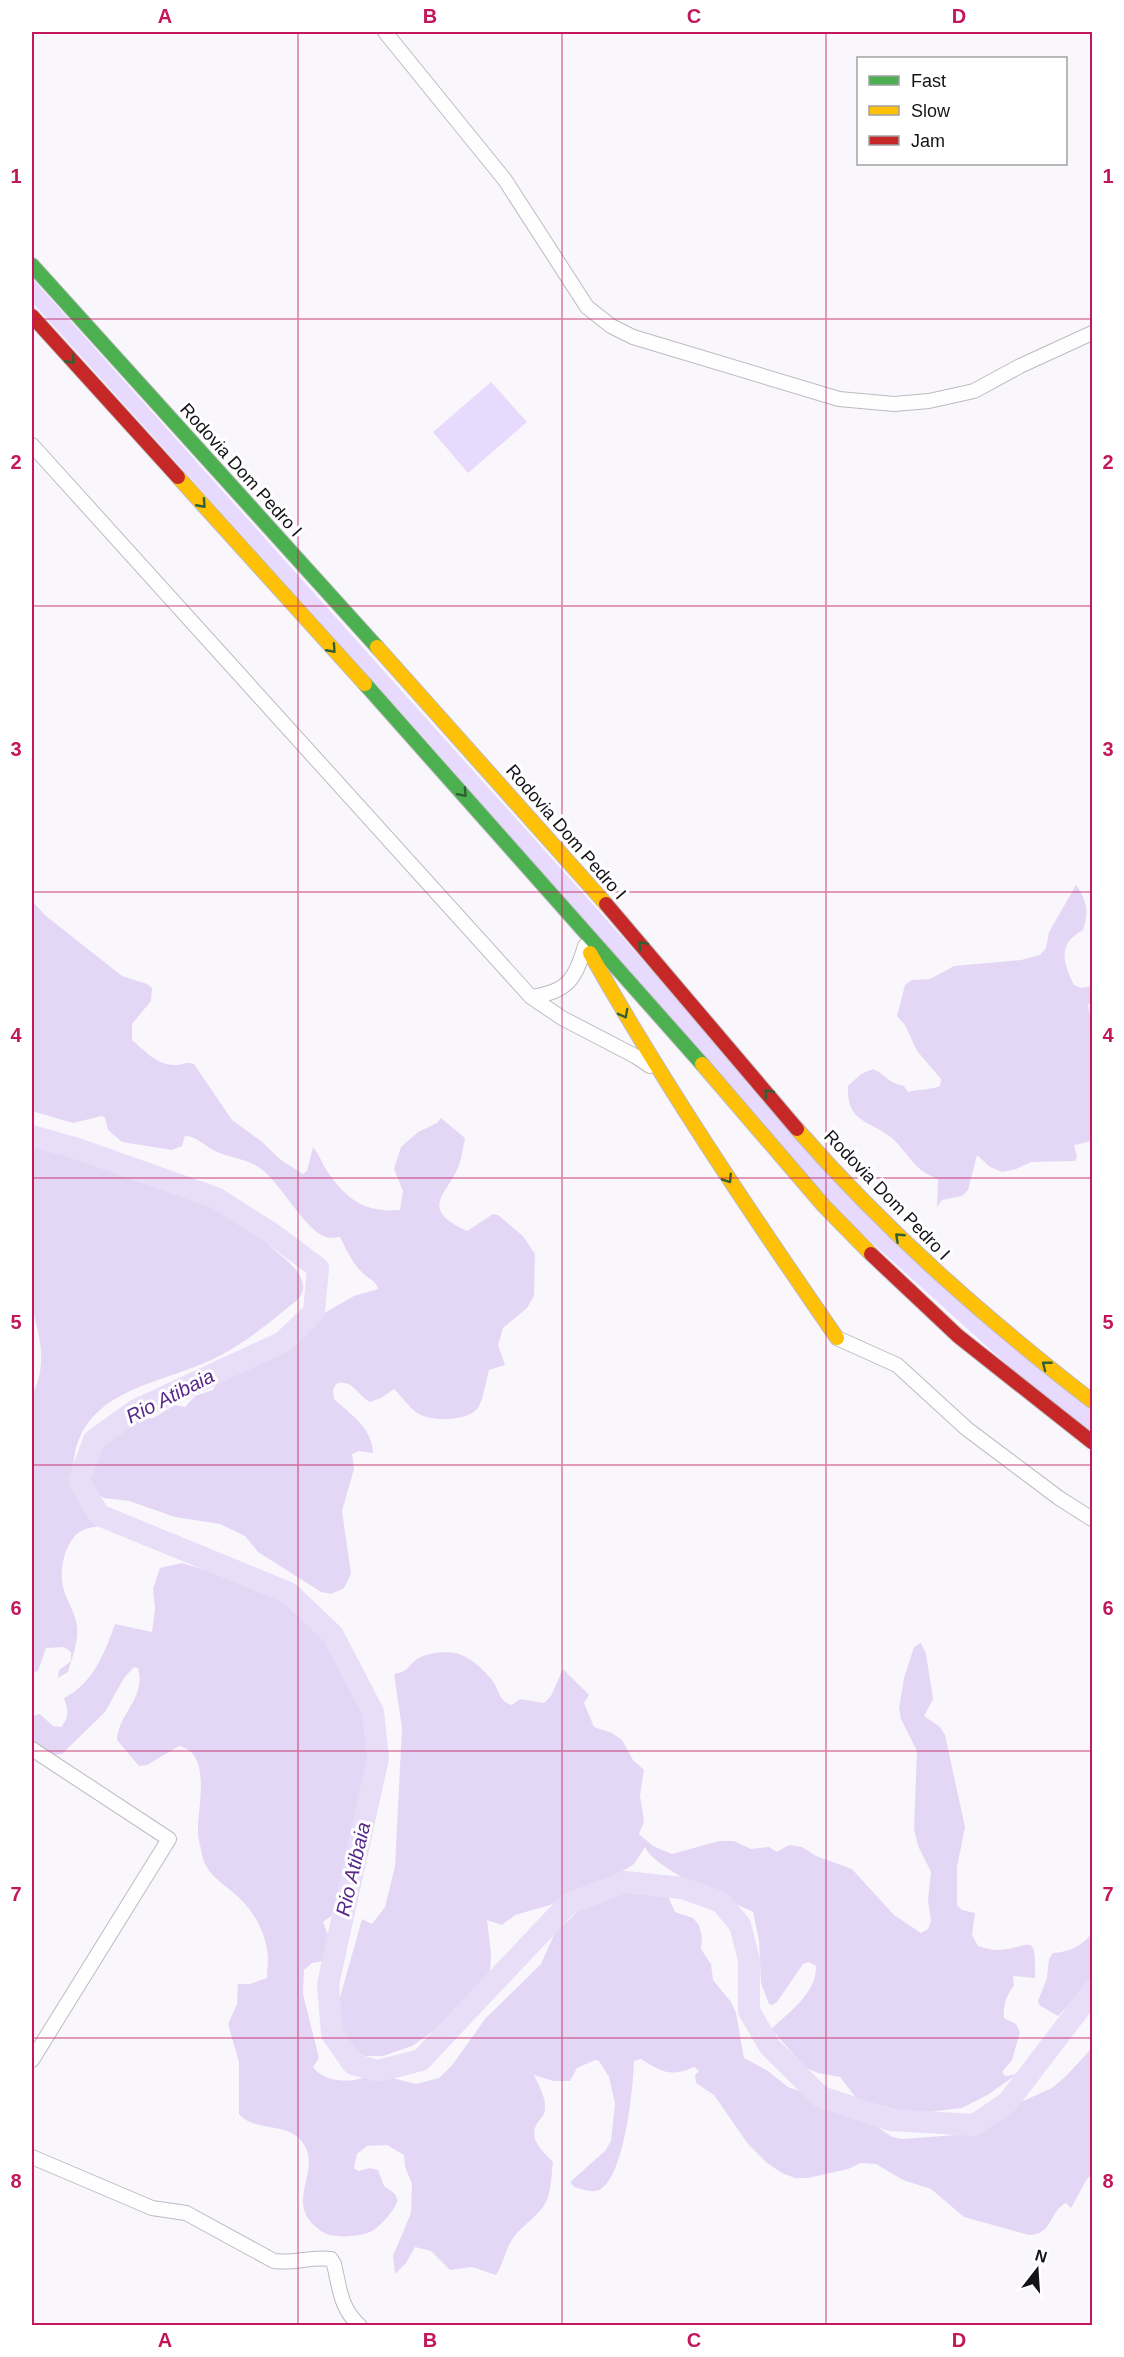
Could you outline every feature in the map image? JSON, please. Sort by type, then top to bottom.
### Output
[{"type":"highway","name":"Rodovia Dom Pedro I","points":[[32,265],[476,757],[658,964],[842,1179],[892,1230],[999,1328],[1092,1401]]},
{"type":"highway","points":[[32,316],[523,860],[816,1198],[958,1336],[1092,1442]]},
{"type":"highway","points":[[523,860],[586,944],[633,1029],[729,1181],[837,1338]]},
{"type":"street","points":[[385,32],[505,180],[587,307],[611,326],[633,337],[839,399],[894,404],[929,401],[974,391],[1092,333]]},
{"type":"street","points":[[32,445],[531,997],[562,1018],[635,1056],[663,1076]]},
{"type":"street","points":[[531,997],[553,994],[569,982],[579,965],[586,944]]},
{"type":"street","points":[[837,1338],[897,1365],[967,1430],[1059,1498],[1092,1519]]},
{"type":"street","points":[[32,1749],[169,1839],[32,2060]]},
{"type":"street","points":[[32,2157],[153,2208],[186,2213],[274,2261],[286,2263],[331,2259],[344,2307],[349,2316],[360,2325]]},
{"type":"shaded area","points":[[32,278],[751,1081],[1092,1412],[1092,1434],[1027,1383],[848,1221],[425,739],[32,302]]},
{"type":"shaded area","points":[[491,382],[527,422],[468,473],[433,432]]},
{"type":"shaded area","points":[[1076,885],[1085,901],[1086,917],[1083,930],[1069,941],[1066,947],[1065,961],[1074,985],[1081,988],[1092,986],[1092,1000],[1088,1005],[1092,1025],[1092,1141],[1074,1145],[1077,1157],[1075,1161],[1031,1162],[1002,1172],[990,1167],[977,1155],[968,1190],[962,1196],[942,1200],[937,1207],[938,1179],[913,1163],[893,1139],[855,1114],[848,1098],[848,1086],[861,1074],[873,1069],[904,1086],[908,1092],[940,1086],[941,1079],[917,1051],[905,1025],[897,1016],[905,985],[912,980],[930,979],[954,966],[1021,960],[1040,955],[1046,948],[1049,932]]},
{"type":"shaded area","points":[[32,901],[46,916],[122,976],[147,984],[152,988],[151,1001],[132,1024],[132,1040],[163,1063],[169,1065],[194,1064],[232,1120],[261,1141],[281,1160],[303,1174],[307,1171],[313,1147],[334,1181],[350,1197],[367,1207],[400,1210],[403,1191],[394,1169],[401,1147],[418,1132],[437,1123],[441,1118],[465,1138],[459,1165],[440,1201],[443,1215],[467,1231],[493,1214],[498,1215],[523,1236],[535,1254],[534,1296],[527,1308],[503,1328],[498,1345],[505,1365],[489,1370],[481,1402],[475,1411],[459,1418],[431,1418],[417,1413],[394,1389],[370,1402],[350,1385],[336,1384],[333,1390],[334,1399],[365,1429],[372,1444],[373,1453],[359,1451],[352,1454],[354,1469],[342,1511],[351,1574],[344,1588],[331,1594],[321,1592],[258,1552],[245,1536],[220,1524],[175,1517],[129,1501],[104,1498],[95,1493],[89,1482],[92,1453],[101,1438],[122,1420],[153,1418],[175,1405],[185,1407],[195,1396],[213,1390],[220,1377],[229,1369],[266,1353],[292,1346],[319,1316],[354,1296],[378,1289],[375,1282],[354,1262],[340,1237],[328,1238],[318,1233],[268,1175],[255,1165],[217,1152],[189,1136],[185,1136],[182,1146],[172,1150],[122,1142],[108,1130],[105,1118],[102,1116],[73,1123],[32,1111]]},
{"type":"shaded area","points":[[32,1139],[72,1145],[136,1168],[192,1183],[227,1196],[244,1209],[267,1243],[292,1265],[303,1285],[301,1296],[295,1302],[245,1341],[199,1365],[155,1381],[114,1400],[96,1413],[83,1431],[73,1466],[75,1487],[91,1510],[109,1525],[81,1531],[71,1541],[64,1556],[63,1587],[74,1615],[77,1638],[75,1649],[68,1672],[58,1678],[59,1670],[71,1661],[71,1652],[64,1647],[46,1648],[38,1671],[32,1673],[32,1395],[40,1374],[41,1352],[32,1309]]},
{"type":"shaded area","points":[[182,1563],[268,1590],[299,1616],[316,1625],[344,1655],[354,1660],[363,1676],[365,1690],[371,1703],[374,1791],[360,1853],[355,1895],[350,1902],[323,1922],[330,1942],[329,1952],[324,1961],[312,1963],[304,1970],[303,1994],[319,2058],[313,2067],[318,2073],[333,2079],[350,2080],[367,2077],[373,2073],[416,2084],[439,2078],[453,2064],[485,2019],[541,1964],[557,1928],[589,1905],[628,1892],[654,1889],[667,1894],[675,1912],[693,1918],[699,1925],[702,1937],[701,1949],[711,1964],[713,1980],[731,2002],[736,2013],[744,2058],[768,2071],[788,2087],[855,2111],[892,2137],[902,2139],[969,2134],[1021,2102],[1052,2088],[1092,2048],[1092,2174],[1071,2208],[1066,2203],[1060,2207],[1043,2231],[1029,2235],[964,2217],[931,2189],[903,2180],[876,2164],[861,2163],[848,2169],[808,2178],[795,2178],[767,2163],[748,2144],[714,2095],[696,2083],[695,2075],[699,2071],[694,2067],[673,2073],[655,2068],[641,2059],[634,2061],[626,2130],[622,2149],[609,2180],[601,2189],[595,2191],[574,2187],[570,2182],[605,2151],[611,2141],[615,2103],[609,2077],[599,2061],[595,2060],[577,2068],[570,2081],[553,2081],[534,2075],[543,2094],[545,2108],[534,2133],[537,2144],[553,2162],[550,2191],[543,2207],[511,2242],[496,2275],[472,2267],[450,2270],[431,2251],[415,2247],[406,2263],[395,2274],[393,2256],[411,2213],[412,2184],[405,2167],[404,2155],[387,2145],[367,2146],[357,2154],[354,2168],[358,2171],[370,2168],[378,2170],[384,2186],[395,2194],[396,2206],[377,2228],[365,2234],[338,2236],[321,2231],[310,2221],[304,2210],[303,2199],[309,2165],[308,2154],[303,2143],[289,2132],[254,2123],[239,2114],[239,2062],[228,2024],[237,2004],[238,1984],[250,1984],[267,1978],[268,1953],[260,1927],[252,1913],[211,1873],[204,1862],[198,1835],[201,1783],[196,1759],[190,1751],[179,1746],[147,1765],[139,1766],[117,1740],[122,1721],[138,1688],[138,1668],[134,1667],[124,1678],[105,1712],[62,1754],[52,1755],[32,1740],[32,1716],[40,1714],[53,1726],[61,1727],[64,1723],[67,1713],[64,1698],[83,1684],[97,1666],[115,1624],[152,1632],[155,1609],[153,1589],[160,1568]]},
{"type":"shaded area","points":[[921,1643],[926,1654],[933,1699],[924,1716],[940,1727],[945,1735],[965,1827],[957,1867],[957,1905],[962,1910],[975,1913],[972,1935],[978,1946],[998,1950],[1029,1945],[1034,1952],[1035,1978],[1013,1976],[1014,1986],[1007,1997],[1004,2009],[1004,2018],[1016,2024],[1020,2032],[1012,2060],[1002,2072],[1005,2076],[1017,2074],[989,2094],[962,2108],[913,2114],[857,2099],[840,2077],[806,2068],[771,2029],[807,1993],[815,1976],[816,1966],[809,1962],[803,1964],[777,2002],[769,2004],[761,1983],[759,1940],[753,1912],[662,1865],[651,1856],[645,1847],[634,1864],[617,1875],[580,1889],[550,1905],[515,1915],[502,1925],[487,1920],[491,1953],[490,1971],[484,1987],[470,2006],[412,2046],[383,2056],[364,2056],[354,2051],[346,2042],[337,2008],[362,1919],[372,1924],[385,1907],[395,1866],[402,1728],[394,1674],[405,1670],[417,1659],[426,1655],[443,1652],[459,1654],[481,1668],[492,1680],[504,1701],[512,1705],[520,1699],[544,1703],[551,1696],[563,1669],[589,1695],[584,1703],[594,1727],[612,1733],[622,1740],[633,1760],[644,1770],[640,1795],[644,1822],[639,1834],[653,1846],[672,1854],[719,1841],[734,1841],[751,1849],[769,1847],[777,1852],[789,1845],[802,1847],[816,1856],[852,1869],[894,1915],[921,1933],[928,1929],[931,1921],[928,1900],[931,1872],[918,1846],[914,1829],[917,1751],[901,1719],[899,1708],[904,1678],[914,1647]]},
{"type":"shaded area","points":[[1092,1933],[1092,1991],[1090,1995],[1085,1992],[1079,1994],[1058,2016],[1039,2005],[1038,2001],[1047,1978],[1049,1959],[1053,1953],[1070,1950],[1079,1945]]},
{"type":"waterway","name":"Rio Atibaia","points":[[32,1136],[78,1149],[216,1198],[274,1235],[318,1268],[314,1312],[283,1342],[136,1410],[94,1440],[79,1481],[99,1515],[289,1593],[333,1635],[373,1712],[378,1758],[328,1984],[332,2034],[353,2064],[378,2071],[421,2060],[568,1904],[625,1882],[682,1888],[721,1902],[740,1925],[749,1960],[749,2011],[770,2047],[821,2097],[891,2120],[974,2125],[1008,2102],[1092,1992]]},
{"type":"traffic: fast","points":[[32,265],[377,647]]},
{"type":"traffic: fast","points":[[365,684],[702,1064]]},
{"type":"traffic: slow","points":[[178,477],[365,684]]},
{"type":"traffic: slow","points":[[377,647],[606,904]]},
{"type":"traffic: slow","points":[[590,953],[648,1052],[709,1148],[837,1338]]},
{"type":"traffic: slow","points":[[702,1064],[824,1206],[871,1254]]},
{"type":"traffic: slow","points":[[797,1129],[901,1238],[1013,1338],[1092,1401]]},
{"type":"traffic: jam","points":[[32,316],[178,477]]},
{"type":"traffic: jam","points":[[606,904],[797,1129]]},
{"type":"traffic: jam","points":[[871,1254],[958,1336],[1092,1442]]}]
